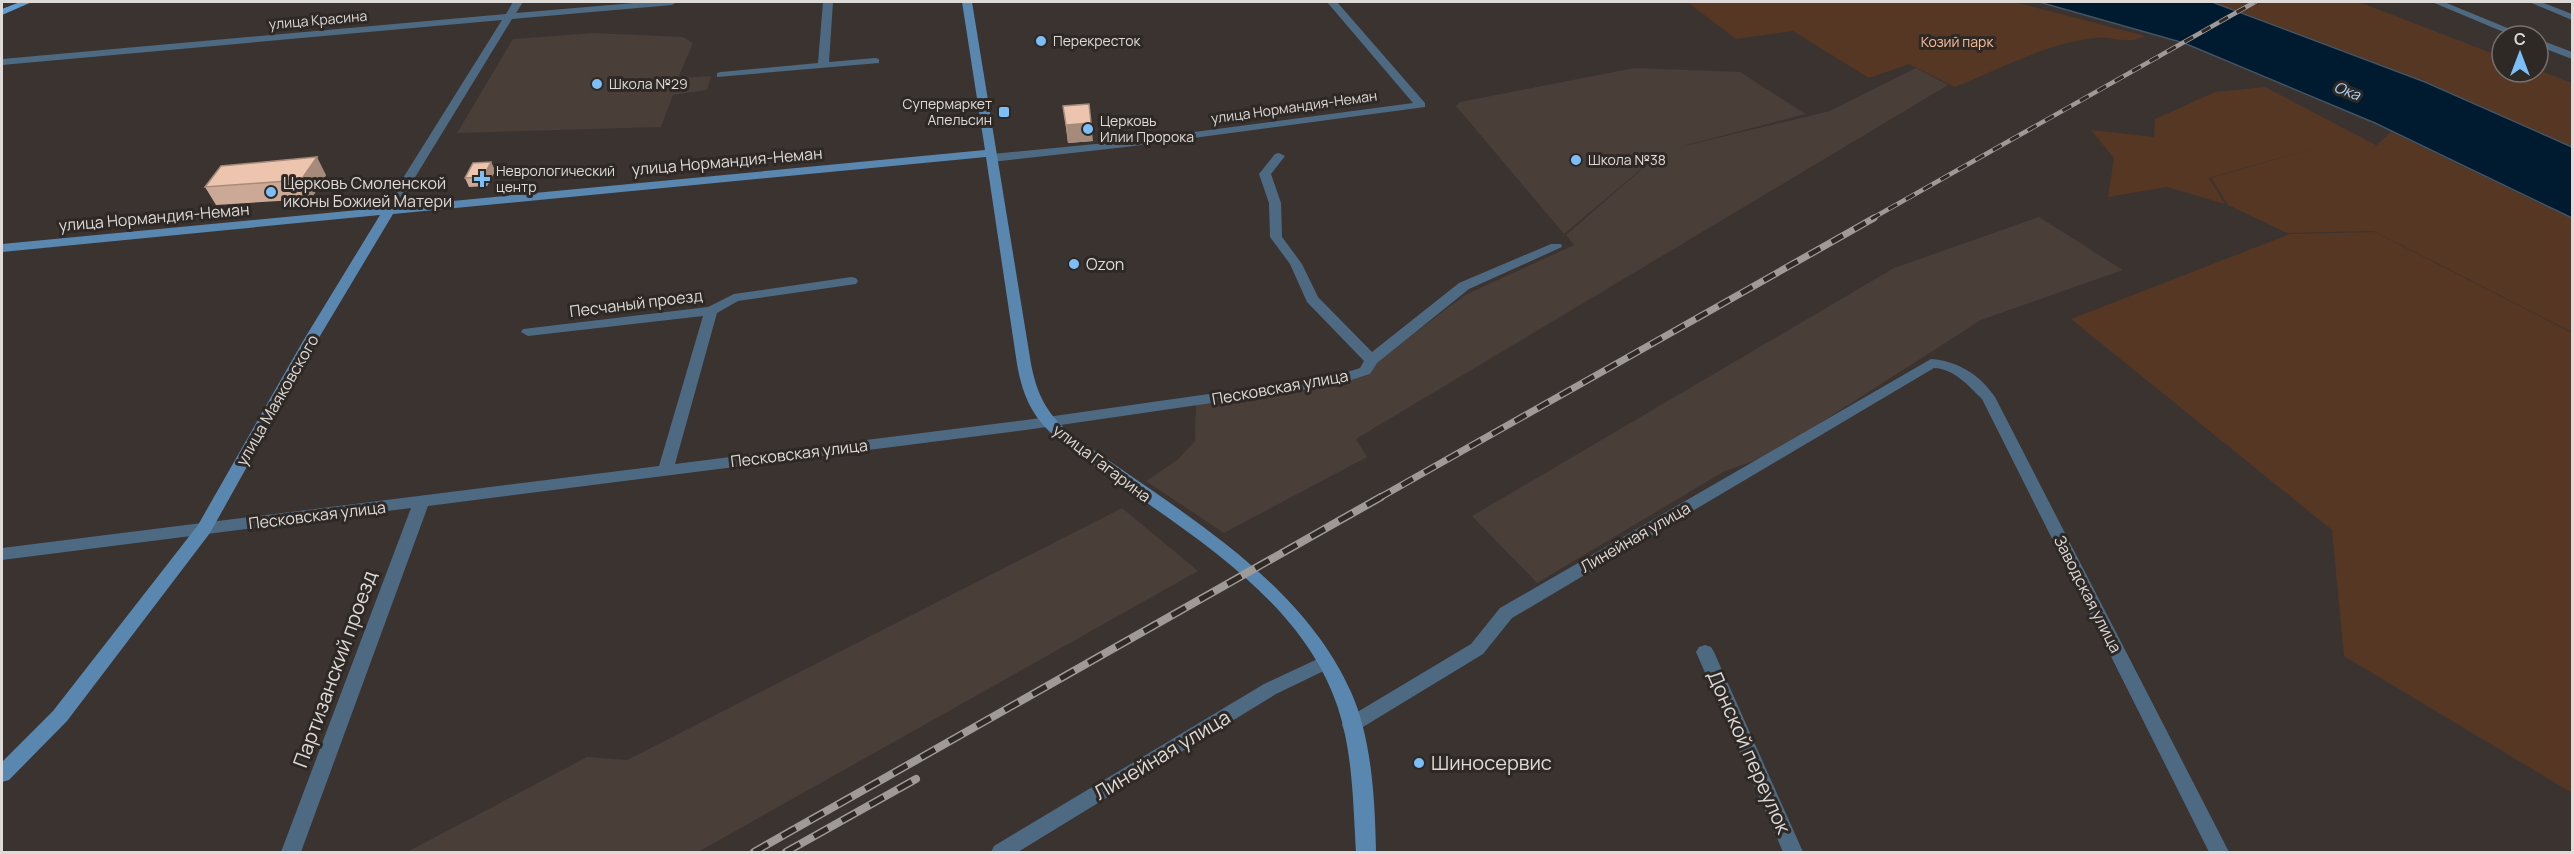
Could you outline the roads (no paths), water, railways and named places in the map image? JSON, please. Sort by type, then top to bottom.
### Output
[{"type":"main road","points":[[2,8],[16,2]]},
{"type":"main road","points":[[2,12],[27,2]]},
{"type":"street","name":"улица Маяковского","points":[[2,774],[60,716],[204,529],[310,341],[518,2]]},
{"type":"street","name":"улица Красина","points":[[2,62],[672,2]]},
{"type":"street","points":[[823,66],[828,2]]},
{"type":"street","name":"улица Гагарина","points":[[967,2],[1030,392],[1048,422],[1125,482],[1201,534],[1262,583],[1305,629],[1342,692],[1352,725],[1362,791],[1366,852]]},
{"type":"street","name":"улица Нормандия-Неман","points":[[2,248],[389,210],[1126,144],[1421,105],[1332,2]]},
{"type":"street","points":[[2437,2],[2492,24]]},
{"type":"street","points":[[2534,2],[2572,17]]},
{"type":"street","points":[[2550,47],[2572,56]]},
{"type":"street","points":[[721,75],[875,61]]},
{"type":"street","points":[[1279,156],[1265,174],[1275,203],[1276,237],[1296,264],[1312,298],[1371,360]]},
{"type":"street","name":"Песковская улица","points":[[2,554],[1048,422],[1336,380],[1365,371],[1371,360],[1464,286],[1556,246]]},
{"type":"street","name":"Песчаный проезд","points":[[528,332],[711,311],[734,298],[851,280]]},
{"type":"street","points":[[666,470],[711,311]]},
{"type":"street","name":"Линейная улица","points":[[1352,725],[1477,649],[1506,613],[1931,363]]},
{"type":"street","name":"Заводская улица","points":[[1931,363],[1955,367],[1988,397],[2219,852]]},
{"type":"street","name":"Партизанский проезд","points":[[291,852],[360,662],[423,501]]},
{"type":"street","name":"Донской переулок","points":[[1705,652],[1793,852]]},
{"type":"street","name":"Линейная улица","points":[[1001,852],[1270,689],[1326,662]]},
{"type":"water","name":"Ока","points":[[2039,2],[2212,2],[2425,82],[2572,147],[2572,218],[2375,123],[2184,43]]},
{"type":"railway","points":[[1871,219],[2255,2]]},
{"type":"railway","points":[[1379,498],[1874,218]]},
{"type":"railway","points":[[754,852],[1381,497]]},
{"type":"railway","points":[[786,852],[916,779]]},
{"type":"place","name":"Перекресток","points":[[1041,41]]},
{"type":"place","name":"Школа №29","points":[[597,84]]},
{"type":"place","name":"Супермаркет Апельсин","points":[[1004,112]]},
{"type":"place","name":"Церковь Илии Пророка","points":[[1088,129]]},
{"type":"place","name":"Школа №38","points":[[1576,160]]},
{"type":"place","name":"Неврологический центр","points":[[482,179]]},
{"type":"place","name":"Церковь Смоленской иконы Божией Матери","points":[[271,192]]},
{"type":"place","name":"Ozon","points":[[1074,264]]},
{"type":"place","name":"Шиносервис","points":[[1419,763]]},
{"type":"park label","name":"Козий парк","points":[[1957,42]]}]
